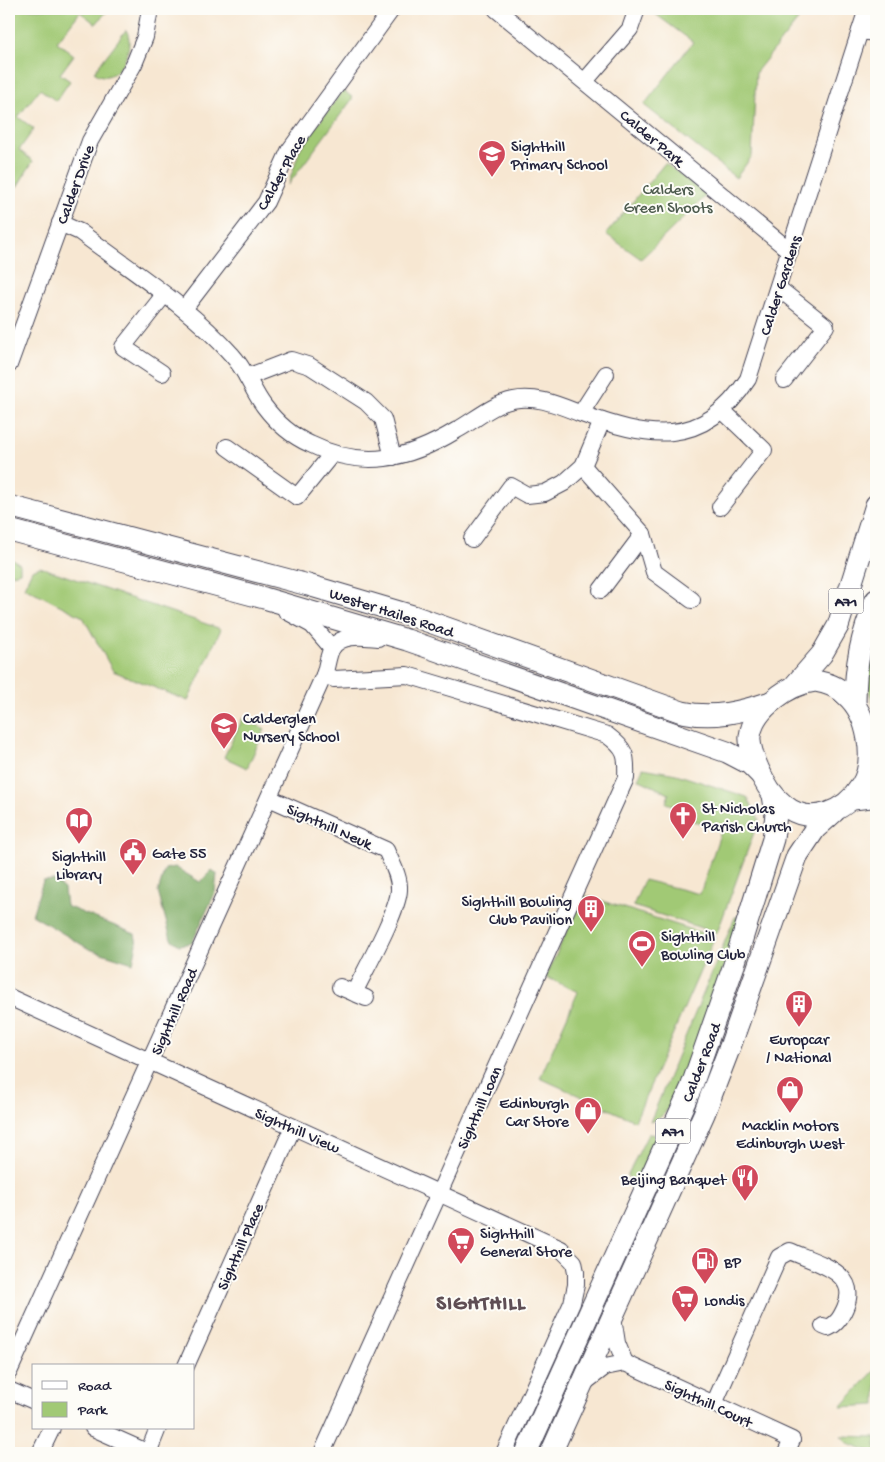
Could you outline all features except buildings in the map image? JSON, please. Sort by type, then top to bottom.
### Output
[{"type":"main road","name":"A71","points":[[876,505],[838,626],[822,654],[795,685],[770,702],[759,714],[750,734],[753,757],[761,774],[773,795],[794,812],[807,816],[841,807],[863,783],[869,762],[866,736],[855,704],[856,664],[860,642],[876,600]]},
{"type":"main road","name":"Wester Hailes Road","points":[[9,506],[308,585],[413,616],[682,712],[711,716],[727,714],[770,702]]},
{"type":"main road","name":"Wester Hailes Road","points":[[9,530],[264,598],[407,640],[728,752],[750,764],[761,774]]},
{"type":"main road","name":"A71","points":[[795,685],[816,681],[827,683],[838,688],[855,704]]},
{"type":"main road","name":"Calder Road","points":[[526,1453],[691,1088],[734,965],[772,838],[776,814],[773,795]]},
{"type":"main road","name":"Calder Road","points":[[552,1453],[711,1096],[732,1044],[796,856],[815,829],[841,807]]},
{"type":"street","name":"Calder Drive","points":[[9,365],[96,126],[134,64],[145,37],[150,9]]},
{"type":"street","name":"Calder Place","points":[[184,310],[266,202],[289,151],[392,9]]},
{"type":"street","name":"Calder Park","points":[[496,9],[585,80],[790,251]]},
{"type":"street","points":[[585,80],[630,29],[637,9]]},
{"type":"street","name":"Calder Gardens","points":[[60,223],[80,232],[184,310],[234,356],[263,406],[285,429],[307,443],[332,454],[362,460],[393,457],[434,443],[490,410],[513,400],[535,399],[602,421],[650,434],[672,433],[690,428],[722,410],[737,396],[748,379],[867,9]]},
{"type":"street","points":[[860,31],[876,33]]},
{"type":"street","points":[[778,288],[826,326],[784,380]]},
{"type":"street","points":[[162,374],[123,347],[164,295]]},
{"type":"street","points":[[247,376],[291,360],[310,366],[366,402],[383,419],[393,457]]},
{"type":"street","points":[[580,413],[606,374]]},
{"type":"street","points":[[720,507],[764,450],[722,410]]},
{"type":"street","points":[[472,539],[511,486],[527,495],[545,493],[564,483],[583,466],[602,421]]},
{"type":"street","points":[[227,447],[298,497],[332,454]]},
{"type":"street","points":[[583,466],[643,534],[654,572],[692,600]]},
{"type":"street","points":[[601,590],[643,534]]},
{"type":"street","points":[[264,598],[312,625],[332,648],[342,640],[356,636],[407,640]]},
{"type":"street","name":"Sighthill Road","points":[[9,1372],[151,1062],[324,675],[332,648]]},
{"type":"street","name":"Sighthill Loan","points":[[322,1453],[626,778],[627,759],[621,746],[607,735],[408,675],[334,679],[324,675]]},
{"type":"street","points":[[866,736],[876,756]]},
{"type":"street","name":"Sighthill Neuk","points":[[269,798],[386,850],[396,873],[399,890],[392,913],[353,993]]},
{"type":"street","points":[[841,807],[876,799]]},
{"type":"street","name":"Sighthill View","points":[[9,997],[561,1249],[574,1262],[576,1286],[572,1303],[504,1453]]},
{"type":"street","name":"Sighthill Place","points":[[187,1364],[292,1127]]},
{"type":"street","points":[[714,1404],[779,1257],[790,1251],[840,1274],[848,1283],[850,1297],[840,1319],[828,1328],[823,1326]]},
{"type":"street","points":[[584,1383],[605,1367],[625,1363],[616,1343],[613,1317]]},
{"type":"street","name":"Sighthill Court","points":[[625,1363],[714,1404],[789,1447]]},
{"type":"street","points":[[9,1390],[32,1400]]},
{"type":"street","points":[[40,1453],[51,1430]]},
{"type":"street","points":[[97,1430],[148,1453],[157,1430]]},
{"type":"green space","points":[[9,9],[109,9],[96,24],[80,12],[57,42],[74,55],[60,74],[70,81],[56,101],[40,89],[18,117],[34,129],[19,150],[33,161],[17,187],[9,181]]},
{"type":"green space","points":[[653,9],[807,9],[756,72],[752,156],[736,178],[644,105],[693,42],[654,13]]},
{"type":"green space","points":[[126,30],[129,37],[127,55],[117,71],[110,75],[102,76],[94,72]]},
{"type":"green space","points":[[343,90],[353,98],[288,185],[300,149]]},
{"type":"green space","name":"Calders Green Shoots","points":[[665,163],[707,195],[641,259],[606,234]]},
{"type":"green space","points":[[9,557],[20,564],[20,572],[9,575]]},
{"type":"green space","points":[[40,567],[221,629],[188,701],[113,671],[83,617],[24,587],[32,570]]},
{"type":"green space","points":[[876,642],[876,710],[869,691],[868,676]]},
{"type":"green space","points":[[243,718],[265,729],[247,768],[224,757]]},
{"type":"green space","points":[[643,768],[676,774],[747,797],[759,819],[717,933],[633,906],[644,880],[700,894],[721,831],[693,821],[695,813],[666,803],[669,794],[638,779]]},
{"type":"green space","points":[[175,867],[200,882],[212,870],[217,874],[215,893],[192,943],[179,945],[171,939],[158,892],[165,869]]},
{"type":"green space","points":[[54,880],[64,889],[66,906],[135,934],[137,944],[133,963],[89,949],[32,915],[43,881]]},
{"type":"green space","points":[[583,895],[715,937],[635,1121],[540,1078],[578,992],[546,977]]},
{"type":"green space","points":[[735,917],[738,917],[739,924],[687,1072],[665,1113],[658,1119],[650,1122]]},
{"type":"green space","points":[[648,1134],[660,1135],[642,1176],[635,1185],[627,1176]]},
{"type":"green space","points":[[876,1369],[876,1405],[841,1407]]},
{"type":"green space","points":[[841,1436],[876,1437],[876,1453],[848,1443]]},
{"type":"place","name":"Sighthill Primary School","points":[[492,178]]},
{"type":"place","name":"Calderglen Nursery School","points":[[224,750]]},
{"type":"place","name":"St Nicholas Parish Church","points":[[683,840]]},
{"type":"place","name":"Sighthill Library","points":[[79,845]]},
{"type":"place","name":"Gate 55","points":[[133,876]]},
{"type":"place","name":"Sighthill Bowling Club Pavilion","points":[[591,933]]},
{"type":"place","name":"Sighthill Bowling Club","points":[[642,968]]},
{"type":"place","name":"Europcar / National","points":[[799,1028]]},
{"type":"place","name":"Macklin Motors Edinburgh West","points":[[790,1114]]},
{"type":"place","name":"Edinburgh Car Store","points":[[588,1135]]},
{"type":"place","name":"Beijing Banquet","points":[[745,1202]]},
{"type":"place","name":"Sighthill General Store","points":[[461,1265]]},
{"type":"place","name":"BP","points":[[705,1285]]},
{"type":"place","name":"Londis","points":[[685,1323]]},
{"type":"district","name":"SIGHTHILL","points":[[481,1302]]}]
